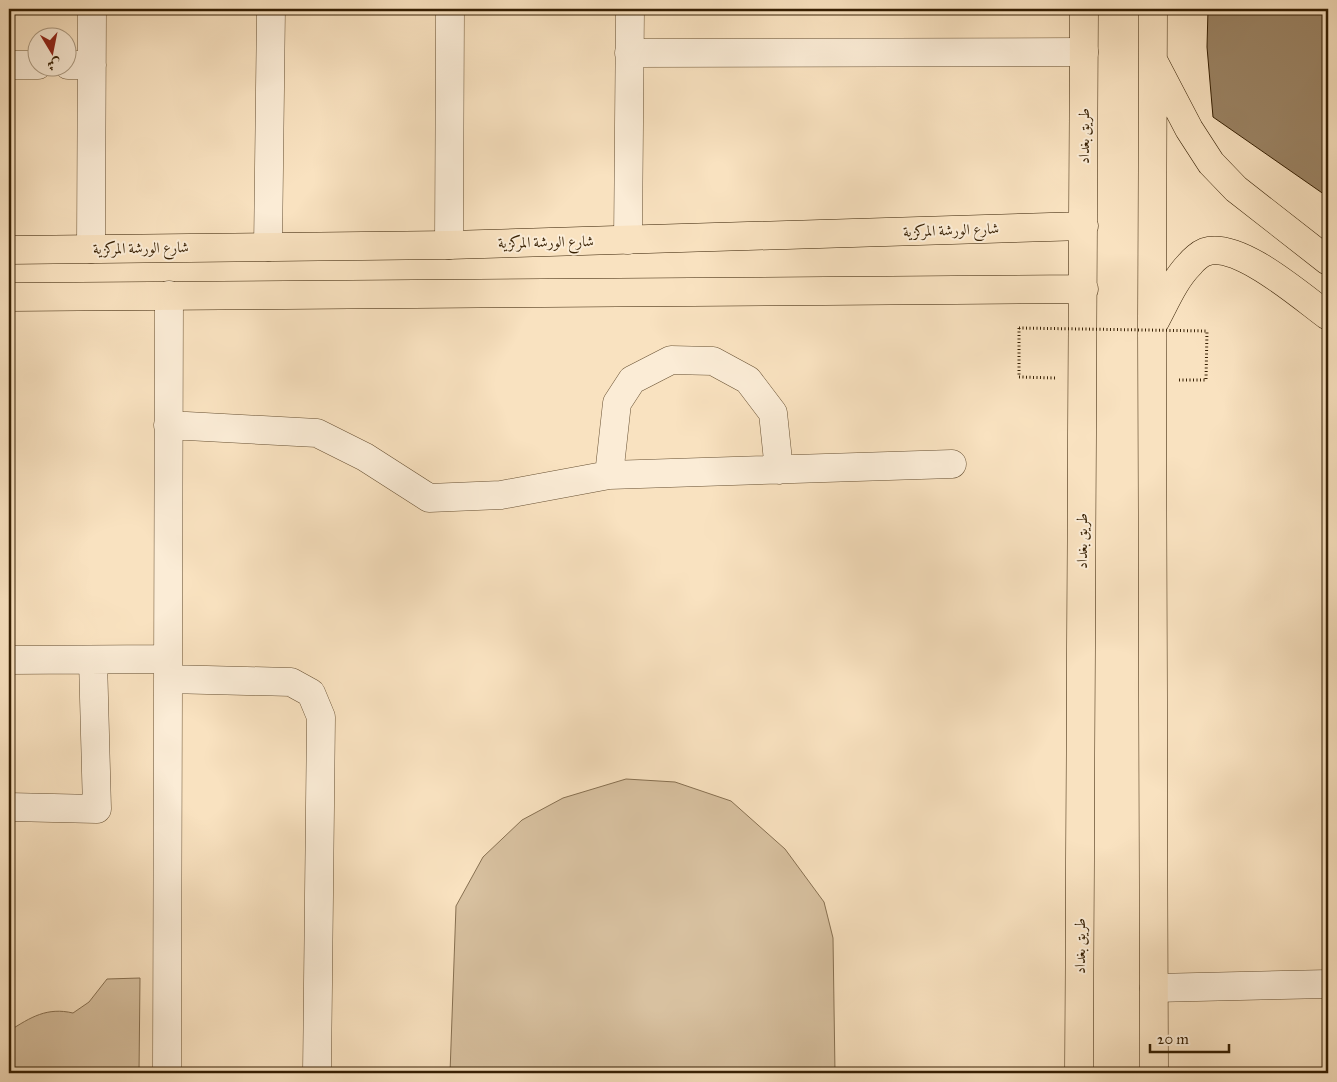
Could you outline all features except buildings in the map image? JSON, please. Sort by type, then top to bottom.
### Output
[{"type":"main road","name":"طريق بغداد","points":[[1079,1073],[1084,9]]},
{"type":"main road","points":[[1153,9],[1154,1073]]},
{"type":"main road","points":[[1153,59],[1189,129],[1211,164],[1236,189],[1328,261]]},
{"type":"main road","name":"شارع الورشة المركزية","points":[[9,250],[449,245],[1084,226]]},
{"type":"main road","points":[[1152,326],[1178,278],[1191,262],[1206,252],[1223,252],[1241,257],[1262,267],[1328,316]]},
{"type":"main road","points":[[9,297],[1084,288]]},
{"type":"street","points":[[90,249],[80,65],[92,9]]},
{"type":"street","points":[[268,246],[271,9]]},
{"type":"street","points":[[449,245],[450,9]]},
{"type":"street","points":[[628,240],[630,9]]},
{"type":"street","points":[[629,53],[1084,52]]},
{"type":"street","points":[[9,65],[28,65]]},
{"type":"street","points":[[167,1073],[169,295]]},
{"type":"street","points":[[609,475],[617,403],[632,380],[670,360],[713,361],[748,380],[772,413],[778,470]]},
{"type":"street","points":[[168,425],[317,433],[365,458],[429,498],[501,495],[609,475],[952,464]]},
{"type":"street","points":[[9,660],[92,660],[291,682],[311,693],[321,717],[317,1073]]},
{"type":"street","points":[[9,807],[97,809],[92,660]]},
{"type":"street","points":[[1154,988],[1328,984]]},
{"type":"path","points":[[1083,378],[1019,377],[1019,328],[1208,331],[1206,380]]},
{"type":"shaded area","points":[[626,779],[675,782],[731,801],[785,849],[824,902],[833,938],[835,1073],[450,1073],[456,906],[483,857],[522,820],[563,798]]},
{"type":"shaded area","points":[[140,978],[139,1073],[9,1073],[9,1031],[25,1021],[47,1012],[64,1011],[73,1013],[89,1002],[107,979]]}]
